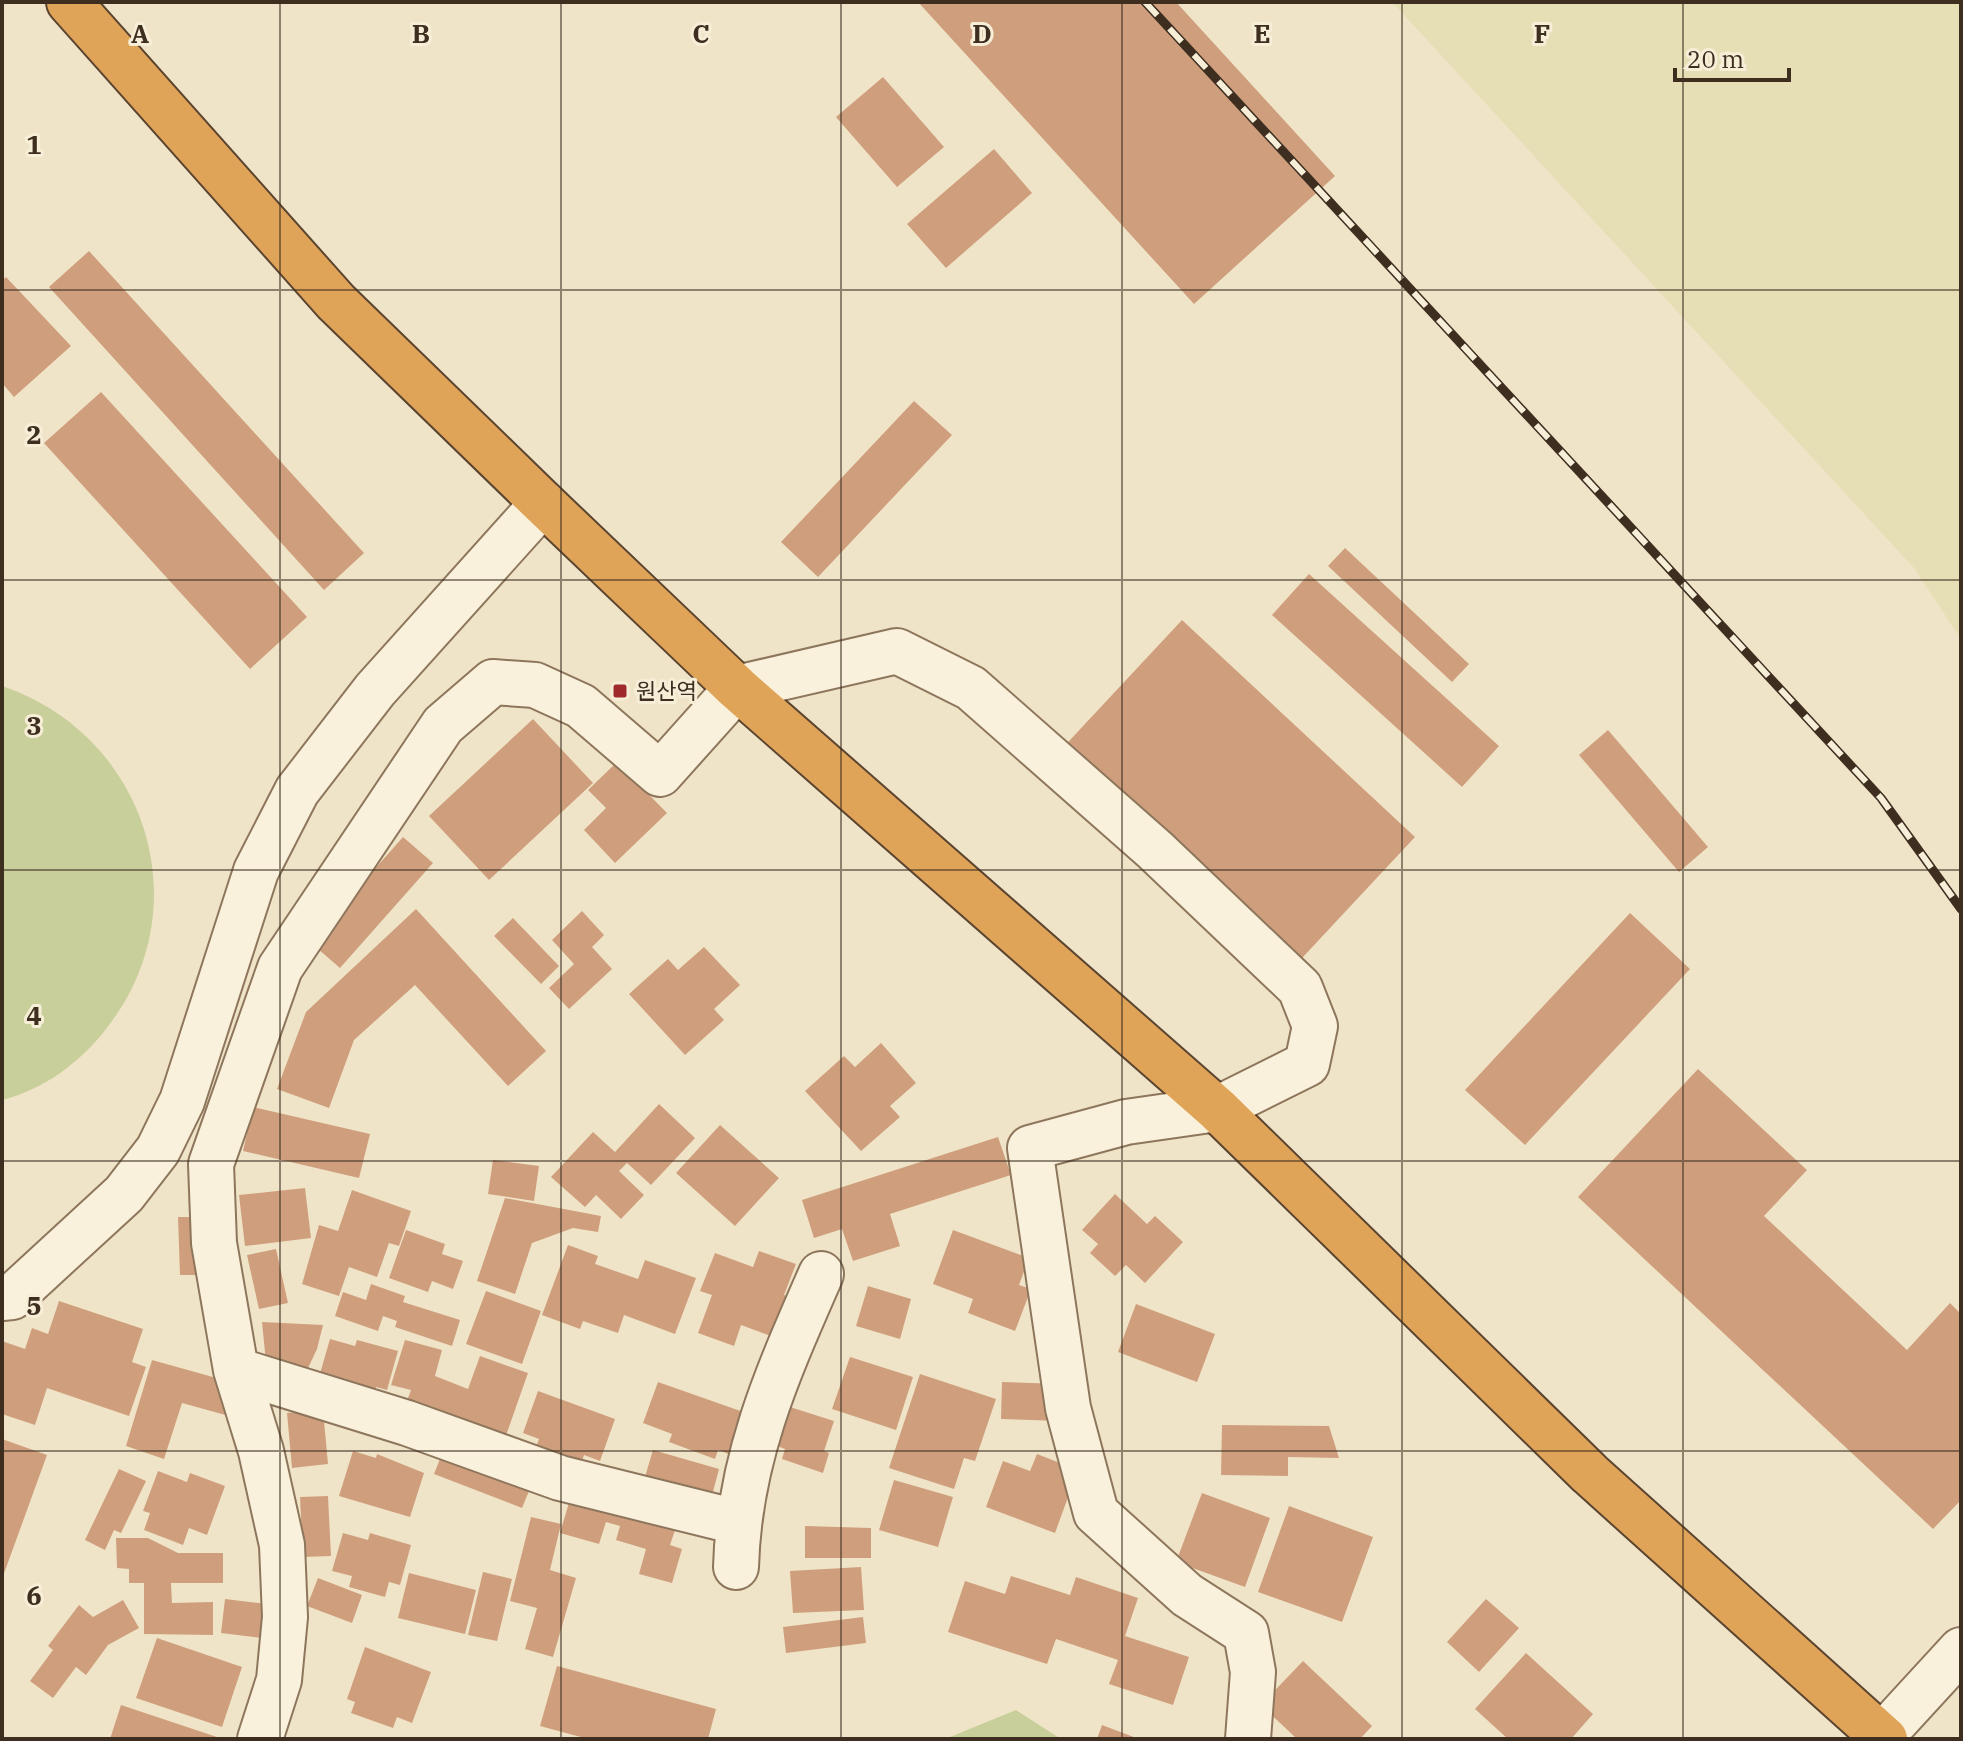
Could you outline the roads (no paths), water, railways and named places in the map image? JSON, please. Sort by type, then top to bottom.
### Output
[{"type":"highway","points":[[69,2],[336,302],[543,503],[737,688],[1217,1109],[1590,1474],[1884,1738]]},
{"type":"street","points":[[2,1298],[12,1297],[124,1194],[158,1150],[182,1101],[256,871],[297,791],[375,690],[543,503]]},
{"type":"street","points":[[260,1739],[279,1680],[285,1617],[282,1545],[261,1451],[236,1370],[214,1243],[211,1164],[222,1123],[280,968],[443,725],[493,682],[535,685],[581,706],[660,774],[737,688],[897,651],[971,688],[1155,850],[1300,988],[1315,1026],[1307,1064],[1217,1109],[1126,1122],[1030,1148],[1068,1408],[1096,1513],[1187,1595],[1246,1633],[1253,1672],[1248,1739]]},
{"type":"street","points":[[736,1567],[737,1522],[753,1445],[821,1274]]},
{"type":"street","points":[[236,1370],[407,1423],[560,1478],[737,1522]]},
{"type":"street","points":[[1884,1738],[1961,1650]]},
{"type":"railway","points":[[1145,2],[1881,798],[1961,909]]},
{"type":"place","name":"원산역","points":[[620,691]]}]
